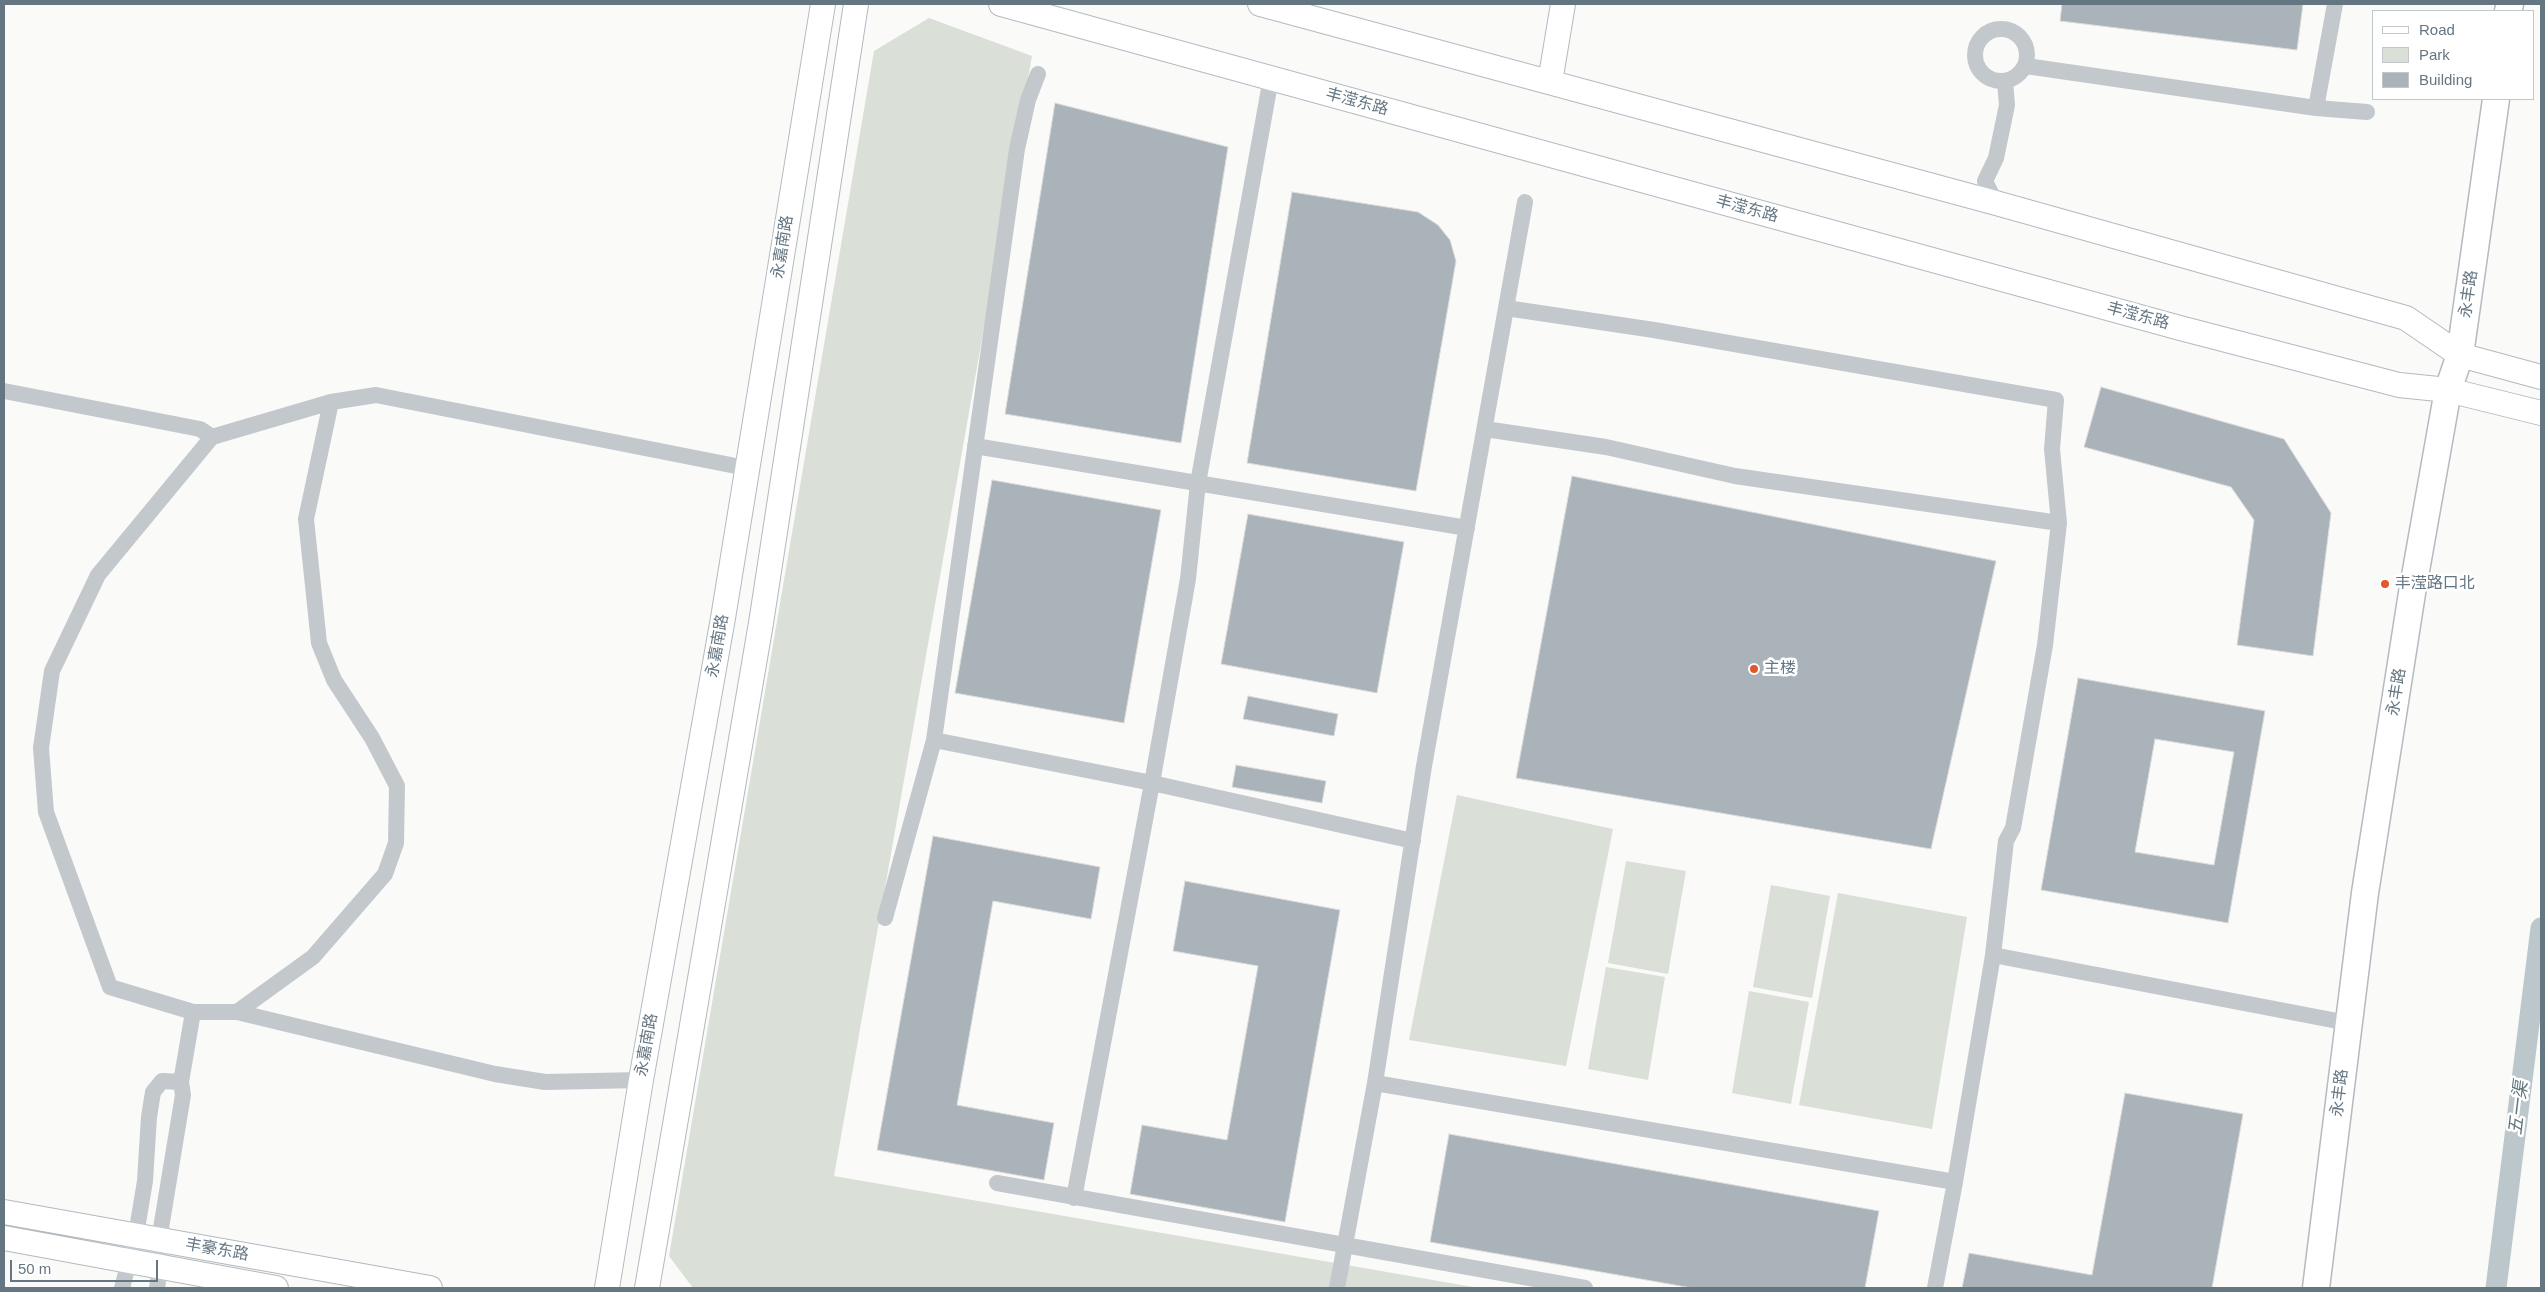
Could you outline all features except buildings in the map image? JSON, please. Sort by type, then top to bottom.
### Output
[{"type":"main road","name":"永丰路","points":[[2316,1288],[2365,893],[2409,612],[2448,390],[2460,355],[2496,100]]},
{"type":"street","name":"永嘉南路","points":[[607,1288],[640,1080],[723,618],[823,4]]},
{"type":"street","points":[[648,1288],[760,623],[856,4]]},
{"type":"street","name":"丰滢东路","points":[[1001,4],[2180,328],[2399,385],[2448,390],[2541,413]]},
{"type":"street","points":[[1260,4],[1996,203],[2406,318],[2460,355],[2541,377]]},
{"type":"street","points":[[1550,82],[1563,4]]},
{"type":"street","points":[[2316,108],[2335,4]]},
{"type":"street","points":[[2000,29],[2016,34],[2023,40],[2027,48],[2026,66],[2020,74],[2004,82],[1988,78],[1977,66],[1976,50],[1984,36],[2000,29]]},
{"type":"street","points":[[2026,66],[2316,108],[2367,112]]},
{"type":"street","points":[[885,918],[934,740],[1017,149],[1028,100],[1038,74]]},
{"type":"street","points":[[1074,1198],[1152,783],[1188,579],[1198,483],[1271,78]]},
{"type":"street","points":[[1996,203],[1985,181],[1996,158],[2007,105],[2004,82]]},
{"type":"street","points":[[1337,1288],[1375,1083],[1413,840],[1525,202]]},
{"type":"street","points":[[1506,308],[1654,330],[2056,400],[2052,449],[2059,522],[2045,644],[2013,828],[2006,841],[1993,955],[1955,1182],[1935,1288]]},
{"type":"street","points":[[4,391],[200,429],[212,437]]},
{"type":"street","points":[[640,1080],[545,1082],[520,1078],[237,1012],[193,1012],[110,987],[46,812],[41,748],[52,671],[98,575],[212,437],[331,402],[376,395],[746,468]]},
{"type":"street","points":[[237,1012],[313,957],[385,874],[396,843],[397,786],[372,738],[334,680],[319,643],[306,519],[331,402]]},
{"type":"street","points":[[1485,429],[1606,447],[1735,476],[2059,522]]},
{"type":"street","points":[[975,446],[1467,528]]},
{"type":"street","points":[[934,740],[1152,783],[1413,840]]},
{"type":"street","points":[[1993,955],[2348,1023]]},
{"type":"street","points":[[122,1288],[128,1261],[147,1237],[183,1095],[181,1082],[193,1012]]},
{"type":"street","points":[[158,1277],[147,1237],[145,1181],[149,1117],[153,1092],[162,1081],[181,1082]]},
{"type":"street","points":[[1375,1083],[1955,1182]]},
{"type":"street","points":[[997,1183],[1074,1198],[1344,1243],[1345,1246],[1585,1288]]},
{"type":"street","name":"丰豪东路","points":[[4,1212],[430,1288]]},
{"type":"street","name":"丰豪东路","points":[[4,1238],[128,1261],[158,1277],[276,1288]]},
{"type":"green space","points":[[929,18],[1032,56],[834,1176],[1479,1288],[693,1288],[669,1256],[874,51]]},
{"type":"green space","points":[[1457,795],[1613,829],[1566,1066],[1409,1040]]},
{"type":"green space","points":[[1626,861],[1686,871],[1668,974],[1608,963]]},
{"type":"green space","points":[[1771,885],[1830,896],[1812,998],[1753,987]]},
{"type":"green space","points":[[1838,893],[1967,917],[1932,1129],[1799,1105]]},
{"type":"green space","points":[[1606,967],[1665,977],[1648,1080],[1588,1069]]},
{"type":"green space","points":[[1749,991],[1809,1002],[1791,1104],[1732,1093]]},
{"type":"waterway","name":"五一渠","points":[[2496,1288],[2541,928]]},
{"type":"place","name":"丰滢路口北","points":[[2385,584]]},
{"type":"place","name":"主楼","points":[[1754,669]]}]
